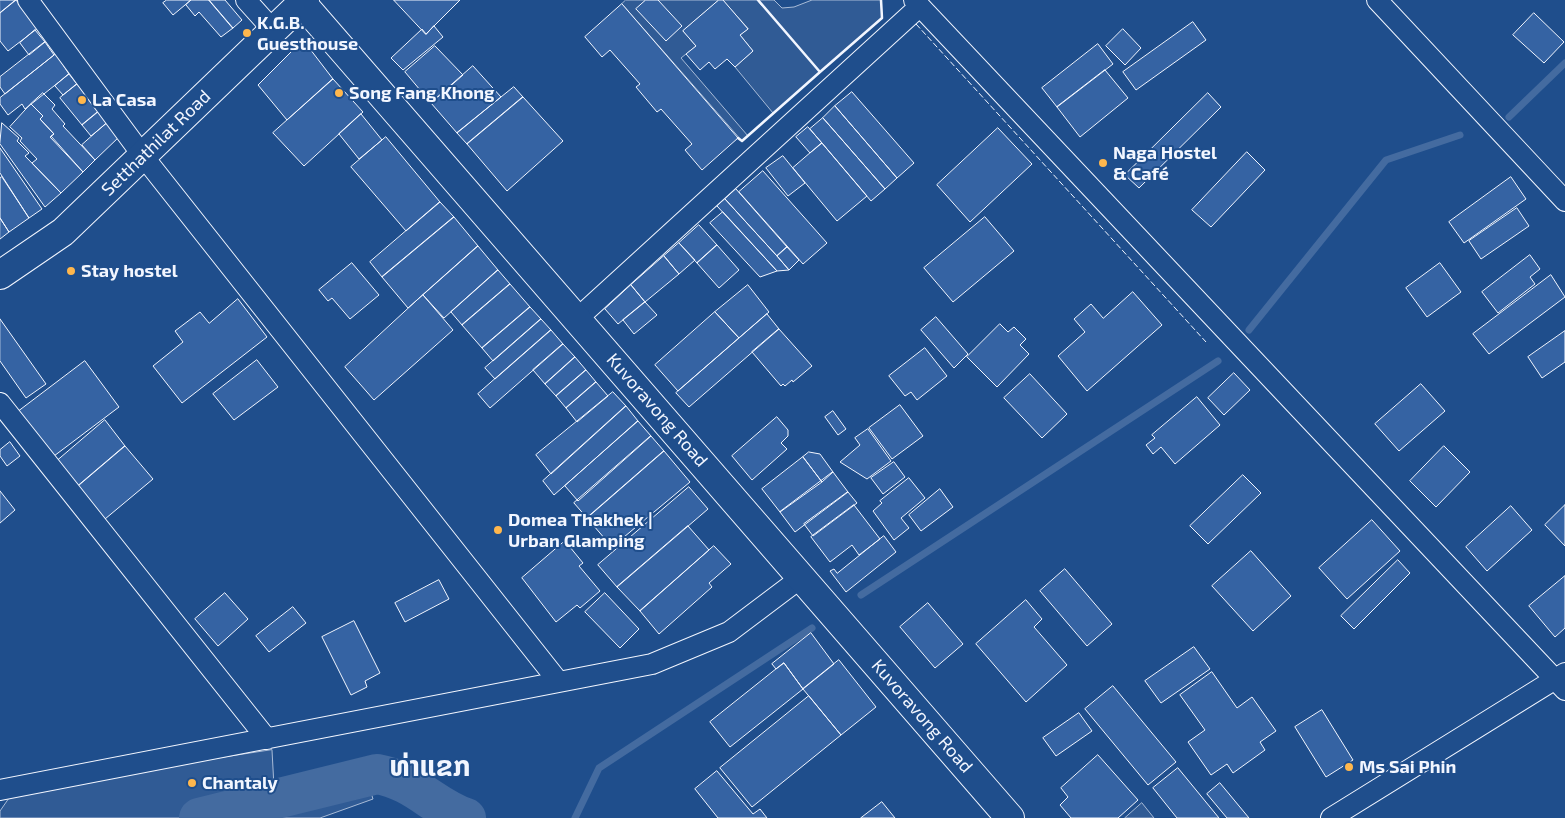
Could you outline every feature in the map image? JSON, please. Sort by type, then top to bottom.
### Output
[{"type":"street","points":[[28,0],[143,156],[558,681]]},
{"type":"street","points":[[246,0],[273,30]]},
{"type":"street","points":[[1377,0],[1565,201]]},
{"type":"street","name":"Setthathilat Road","points":[[0,275],[63,232],[303,1]]},
{"type":"street","name":"Kuvoravong Road","points":[[303,1],[1010,818]]},
{"type":"street","points":[[578,318],[917,3],[1562,681],[1332,818]]},
{"type":"street","points":[[0,403],[267,739]]},
{"type":"street","points":[[0,790],[652,664],[729,632],[802,577]]},
{"type":"shaded area","points":[[626,0],[719,0],[683,31],[696,46],[681,58],[748,136],[742,141],[622,4]]},
{"type":"shaded area","points":[[723,0],[757,0],[762,6],[758,0],[774,0],[782,8],[794,7],[812,0],[881,0],[882,18],[773,113],[735,67],[753,51],[740,35],[748,29]]},
{"type":"shaded area","points":[[272,750],[274,787],[205,800],[188,818],[0,818],[0,811],[9,798],[211,759]]},
{"type":"shaded area","points":[[368,783],[373,799],[320,818],[240,818]]},
{"type":"shaded area","points":[[1142,803],[1154,818],[1125,818]]},
{"type":"building","points":[[0,0],[16,0],[0,13]]},
{"type":"building","points":[[16,0],[38,28],[8,51],[0,41],[0,13]]},
{"type":"building","points":[[167,0],[191,0],[173,15],[163,3]]},
{"type":"building","points":[[191,0],[209,0],[233,28],[221,37],[199,12],[195,16],[186,5]]},
{"type":"building","points":[[209,0],[225,0],[242,20],[233,28]]},
{"type":"building","points":[[394,0],[460,0],[426,34]]},
{"type":"building","points":[[646,0],[658,0],[682,26],[666,41],[636,9]]},
{"type":"building","points":[[719,0],[723,0],[748,29],[740,35],[753,51],[735,67],[727,59],[715,69],[709,62],[700,70],[686,54],[696,46],[683,31]]},
{"type":"building","points":[[622,4],[738,138],[702,170],[685,150],[692,144],[661,109],[657,112],[636,87],[640,84],[610,50],[602,57],[585,37]]},
{"type":"building","points":[[1534,13],[1564,42],[1544,63],[1513,35]]},
{"type":"building","points":[[1193,22],[1206,40],[1136,90],[1123,72]]},
{"type":"building","points":[[434,26],[443,37],[403,70],[391,58],[422,29],[426,34]]},
{"type":"building","points":[[1123,29],[1141,48],[1125,65],[1106,46]]},
{"type":"building","points":[[35,30],[45,42],[29,55],[20,43]]},
{"type":"building","points":[[45,42],[54,55],[5,94],[0,87],[0,77]]},
{"type":"building","points":[[1098,44],[1113,64],[1057,107],[1042,88]]},
{"type":"building","points":[[435,46],[463,75],[431,103],[405,72]]},
{"type":"building","points":[[310,49],[333,79],[287,120],[258,85],[293,50]]},
{"type":"building","points":[[56,54],[69,74],[25,109],[22,104],[8,115],[0,104],[0,98]]},
{"type":"building","points":[[473,66],[501,97],[457,133],[431,103]]},
{"type":"building","points":[[1105,70],[1128,98],[1080,137],[1057,107]]},
{"type":"building","points":[[69,74],[77,84],[63,95],[55,86]]},
{"type":"building","points":[[333,79],[363,112],[304,166],[273,133]]},
{"type":"building","points":[[77,84],[99,111],[82,125],[60,98]]},
{"type":"building","points":[[514,87],[523,97],[467,144],[457,133]]},
{"type":"building","points":[[852,92],[914,163],[897,178],[835,106]]},
{"type":"building","points":[[43,93],[55,105],[52,109],[65,124],[63,126],[95,160],[83,172],[50,137],[54,134],[40,119],[43,116],[31,104]]},
{"type":"building","points":[[1208,93],[1221,107],[1139,188],[1125,175]]},
{"type":"building","points":[[523,97],[563,141],[507,191],[467,144]]},
{"type":"building","points":[[31,104],[43,116],[40,119],[54,134],[51,136],[83,172],[61,193],[32,163],[37,159],[20,141],[22,138],[10,127]]},
{"type":"building","points":[[835,106],[897,178],[885,189],[823,118]]},
{"type":"building","points":[[99,111],[108,122],[91,136],[82,125]]},
{"type":"building","points":[[361,114],[382,140],[359,159],[339,134]]},
{"type":"building","points":[[823,118],[885,189],[871,201],[810,129]]},
{"type":"building","points":[[108,122],[120,136],[95,160],[82,145]]},
{"type":"building","points":[[2,123],[19,138],[17,141],[29,153],[25,156],[61,193],[45,207],[0,144]]},
{"type":"building","points":[[808,127],[822,143],[810,153],[796,137]]},
{"type":"building","points":[[998,128],[1032,164],[970,222],[937,185]]},
{"type":"building","points":[[386,137],[440,202],[406,231],[351,167]]},
{"type":"building","points":[[822,143],[867,196],[837,221],[793,168]]},
{"type":"building","points":[[0,148],[42,209],[29,218],[0,173]]},
{"type":"building","points":[[1247,152],[1265,170],[1211,227],[1192,210]]},
{"type":"building","points":[[783,156],[805,183],[788,196],[766,168]]},
{"type":"building","points":[[763,171],[827,243],[803,264],[739,192]]},
{"type":"building","points":[[2,177],[29,218],[9,232],[0,218],[0,178]]},
{"type":"building","points":[[1511,177],[1526,199],[1464,243],[1449,222]]},
{"type":"building","points":[[736,189],[787,247],[777,256],[725,199]]},
{"type":"building","points":[[725,199],[789,270],[777,271],[717,206]]},
{"type":"building","points":[[440,202],[454,217],[382,277],[370,262]]},
{"type":"building","points":[[1517,208],[1529,226],[1481,259],[1469,241]]},
{"type":"building","points":[[723,212],[777,271],[760,277],[710,223]]},
{"type":"building","points":[[454,217],[478,246],[408,308],[382,277]]},
{"type":"building","points":[[985,217],[1014,251],[953,302],[924,268]]},
{"type":"building","points":[[0,218],[9,232],[0,239]]},
{"type":"building","points":[[699,225],[717,245],[697,263],[679,243]]},
{"type":"building","points":[[679,243],[695,260],[679,274],[664,256]]},
{"type":"building","points":[[717,245],[739,270],[719,288],[697,263]]},
{"type":"building","points":[[478,246],[498,270],[444,318],[423,295]]},
{"type":"building","points":[[787,247],[799,260],[789,270],[777,256]]},
{"type":"building","points":[[1530,255],[1540,269],[1530,277],[1535,284],[1498,313],[1482,292]]},
{"type":"building","points":[[664,256],[679,274],[645,302],[631,285]]},
{"type":"building","points":[[352,263],[379,295],[350,319],[332,298],[328,301],[319,290]]},
{"type":"building","points":[[1440,263],[1461,292],[1427,317],[1406,288]]},
{"type":"building","points":[[498,270],[510,284],[462,325],[451,312]]},
{"type":"building","points":[[1551,275],[1565,297],[1489,354],[1473,334]]},
{"type":"building","points":[[510,284],[530,307],[482,348],[462,325]]},
{"type":"building","points":[[631,285],[645,302],[618,324],[605,309]]},
{"type":"building","points":[[748,285],[769,312],[739,338],[715,312]]},
{"type":"building","points":[[1133,292],[1162,325],[1087,391],[1058,356],[1085,332],[1074,319],[1091,304],[1103,318]]},
{"type":"building","points":[[423,295],[453,330],[374,400],[345,367]]},
{"type":"building","points":[[238,299],[267,337],[182,403],[153,366],[183,342],[175,331],[200,312],[209,323]]},
{"type":"building","points":[[645,302],[657,315],[634,334],[623,320]]},
{"type":"building","points":[[530,307],[541,319],[493,361],[482,348]]},
{"type":"building","points":[[715,312],[739,338],[678,391],[655,365]]},
{"type":"building","points":[[767,314],[779,329],[689,407],[676,393]]},
{"type":"building","points":[[936,317],[968,354],[954,368],[921,330]]},
{"type":"building","points":[[0,319],[46,384],[26,398],[0,361]]},
{"type":"building","points":[[541,319],[551,330],[495,379],[485,368]]},
{"type":"building","points":[[1000,324],[1008,332],[1014,327],[1026,339],[1020,345],[1029,354],[997,387],[967,357]]},
{"type":"building","points":[[779,329],[812,366],[793,382],[792,380],[785,386],[783,384],[781,386],[752,352]]},
{"type":"building","points":[[551,330],[563,344],[490,408],[478,394]]},
{"type":"building","points":[[1565,331],[1565,362],[1542,378],[1528,357]]},
{"type":"building","points":[[563,344],[575,357],[545,384],[533,370]]},
{"type":"building","points":[[925,348],[947,376],[917,400],[911,392],[905,396],[889,376]]},
{"type":"building","points":[[575,357],[586,370],[556,396],[545,384]]},
{"type":"building","points":[[257,360],[278,387],[234,420],[213,394]]},
{"type":"building","points":[[85,361],[119,407],[54,456],[19,411]]},
{"type":"building","points":[[586,370],[596,382],[566,408],[556,396]]},
{"type":"building","points":[[1234,373],[1250,390],[1224,415],[1208,398]]},
{"type":"building","points":[[1030,374],[1067,414],[1042,438],[1004,398]]},
{"type":"building","points":[[596,382],[608,396],[577,422],[566,408]]},
{"type":"building","points":[[1421,384],[1445,411],[1399,451],[1375,424]]},
{"type":"building","points":[[613,392],[626,406],[551,474],[536,455]]},
{"type":"building","points":[[1197,397],[1220,425],[1175,464],[1161,447],[1153,454],[1146,445],[1155,438],[1152,435]]},
{"type":"building","points":[[900,405],[923,436],[892,459],[869,428]]},
{"type":"building","points":[[626,406],[638,421],[554,495],[543,481]]},
{"type":"building","points":[[833,411],[846,429],[838,435],[825,417]]},
{"type":"building","points":[[777,417],[788,430],[788,436],[781,443],[787,449],[752,480],[732,456]]},
{"type":"building","points":[[105,420],[125,446],[78,486],[57,461]]},
{"type":"building","points":[[638,421],[651,436],[578,501],[565,486]]},
{"type":"building","points":[[868,429],[891,461],[867,479],[840,462],[860,445],[855,438]]},
{"type":"building","points":[[651,436],[664,451],[587,518],[574,503]]},
{"type":"building","points":[[10,442],[20,456],[7,466],[0,456],[0,450]]},
{"type":"building","points":[[125,446],[153,479],[105,519],[78,486]]},
{"type":"building","points":[[1444,446],[1470,472],[1436,507],[1410,481]]},
{"type":"building","points":[[664,451],[690,482],[612,547],[587,518]]},
{"type":"building","points":[[809,452],[820,454],[833,472],[822,482],[803,457]]},
{"type":"building","points":[[803,457],[822,482],[780,512],[762,489]]},
{"type":"building","points":[[894,462],[905,477],[883,494],[871,478]]},
{"type":"building","points":[[833,472],[848,492],[795,532],[780,512]]},
{"type":"building","points":[[1243,475],[1261,493],[1208,544],[1190,526]]},
{"type":"building","points":[[909,478],[925,498],[901,518],[909,528],[894,540],[873,511],[882,503],[880,501]]},
{"type":"building","points":[[689,487],[708,509],[617,587],[598,565]]},
{"type":"building","points":[[940,489],[953,507],[921,531],[909,515]]},
{"type":"building","points":[[0,491],[15,510],[0,523]]},
{"type":"building","points":[[848,492],[857,503],[813,536],[804,524]]},
{"type":"building","points":[[854,505],[880,539],[859,555],[852,545],[830,562],[811,537]]},
{"type":"building","points":[[1565,505],[1565,546],[1545,525]]},
{"type":"building","points":[[1511,506],[1532,530],[1487,571],[1466,547]]},
{"type":"building","points":[[1372,520],[1400,551],[1347,599],[1319,568]]},
{"type":"building","points":[[688,526],[709,550],[640,611],[617,587]]},
{"type":"building","points":[[884,536],[896,552],[846,592],[830,571],[834,569],[837,573]]},
{"type":"building","points":[[565,541],[583,563],[579,566],[600,591],[580,608],[577,605],[556,622],[522,578]]},
{"type":"building","points":[[714,546],[731,564],[709,583],[712,587],[659,634],[640,611]]},
{"type":"building","points":[[1251,551],[1291,596],[1253,631],[1212,586]]},
{"type":"building","points":[[1398,560],[1410,573],[1354,629],[1341,616]]},
{"type":"building","points":[[1065,569],[1112,624],[1087,646],[1040,591]]},
{"type":"building","points":[[1565,576],[1565,628],[1555,637],[1529,606]]},
{"type":"building","points":[[439,580],[449,599],[405,622],[395,603]]},
{"type":"building","points":[[225,593],[248,619],[218,646],[195,619]]},
{"type":"building","points":[[605,593],[639,629],[620,648],[585,612]]},
{"type":"building","points":[[1026,600],[1042,619],[1034,627],[1067,665],[1026,702],[976,644]]},
{"type":"building","points":[[928,603],[963,644],[935,668],[900,627]]},
{"type":"building","points":[[293,607],[306,623],[269,652],[256,636]]},
{"type":"building","points":[[354,621],[380,673],[365,681],[367,687],[351,695],[322,637]]},
{"type":"building","points":[[811,633],[834,664],[803,689],[784,663],[776,669],[772,664]]},
{"type":"building","points":[[1194,647],[1210,669],[1161,703],[1145,681]]},
{"type":"building","points":[[839,660],[876,707],[841,735],[803,689]]},
{"type":"building","points":[[784,663],[803,689],[730,747],[710,722]]},
{"type":"building","points":[[1212,672],[1237,708],[1252,697],[1276,731],[1260,742],[1265,750],[1233,773],[1227,764],[1211,775],[1188,742],[1205,730],[1180,695]]},
{"type":"building","points":[[1113,686],[1176,762],[1148,785],[1085,709]]},
{"type":"building","points":[[809,696],[841,735],[752,807],[720,768]]},
{"type":"building","points":[[1322,710],[1353,760],[1326,777],[1295,727]]},
{"type":"building","points":[[1079,713],[1092,731],[1056,756],[1043,738]]},
{"type":"building","points":[[1098,755],[1138,800],[1118,818],[1071,818],[1060,805],[1068,797],[1061,788]]},
{"type":"building","points":[[1178,768],[1219,818],[1177,818],[1153,788]]},
{"type":"building","points":[[717,771],[753,814],[760,809],[767,818],[718,818],[695,789]]},
{"type":"building","points":[[1220,783],[1249,818],[1227,818],[1207,794]]},
{"type":"building","points":[[882,802],[895,818],[861,818]]},
{"type":"waterway","points":[[1509,117],[1565,63]]},
{"type":"waterway","points":[[1249,330],[1386,160],[1460,135]]},
{"type":"waterway","points":[[861,595],[1218,361]]},
{"type":"waterway","points":[[575,818],[599,768],[812,628]]},
{"type":"waterway","points":[[199,818],[377,774],[403,782],[454,813],[466,818]]},
{"type":"fence","points":[[916,24],[1206,342]]},
{"type":"wall","points":[[738,138],[742,141],[820,72],[758,0]]},
{"type":"wall","points":[[820,72],[882,18],[881,0]]},
{"type":"place","name":"K.G.B. Guesthouse","points":[[247,33]]},
{"type":"place","name":"Song Fang Khong","points":[[339,93]]},
{"type":"place","name":"La Casa","points":[[82,100]]},
{"type":"place","name":"Naga Hostel & Café","points":[[1103,163]]},
{"type":"place","name":"Stay hostel","points":[[71,271]]},
{"type":"place","name":"Domea Thakhek | Urban Glamping","points":[[498,530]]},
{"type":"place","name":"Ms Sai Phin","points":[[1349,767]]},
{"type":"place","name":"Chantaly","points":[[192,783]]},
{"type":"district","name":"ທ່າແຂກ","points":[[430,767]]}]
